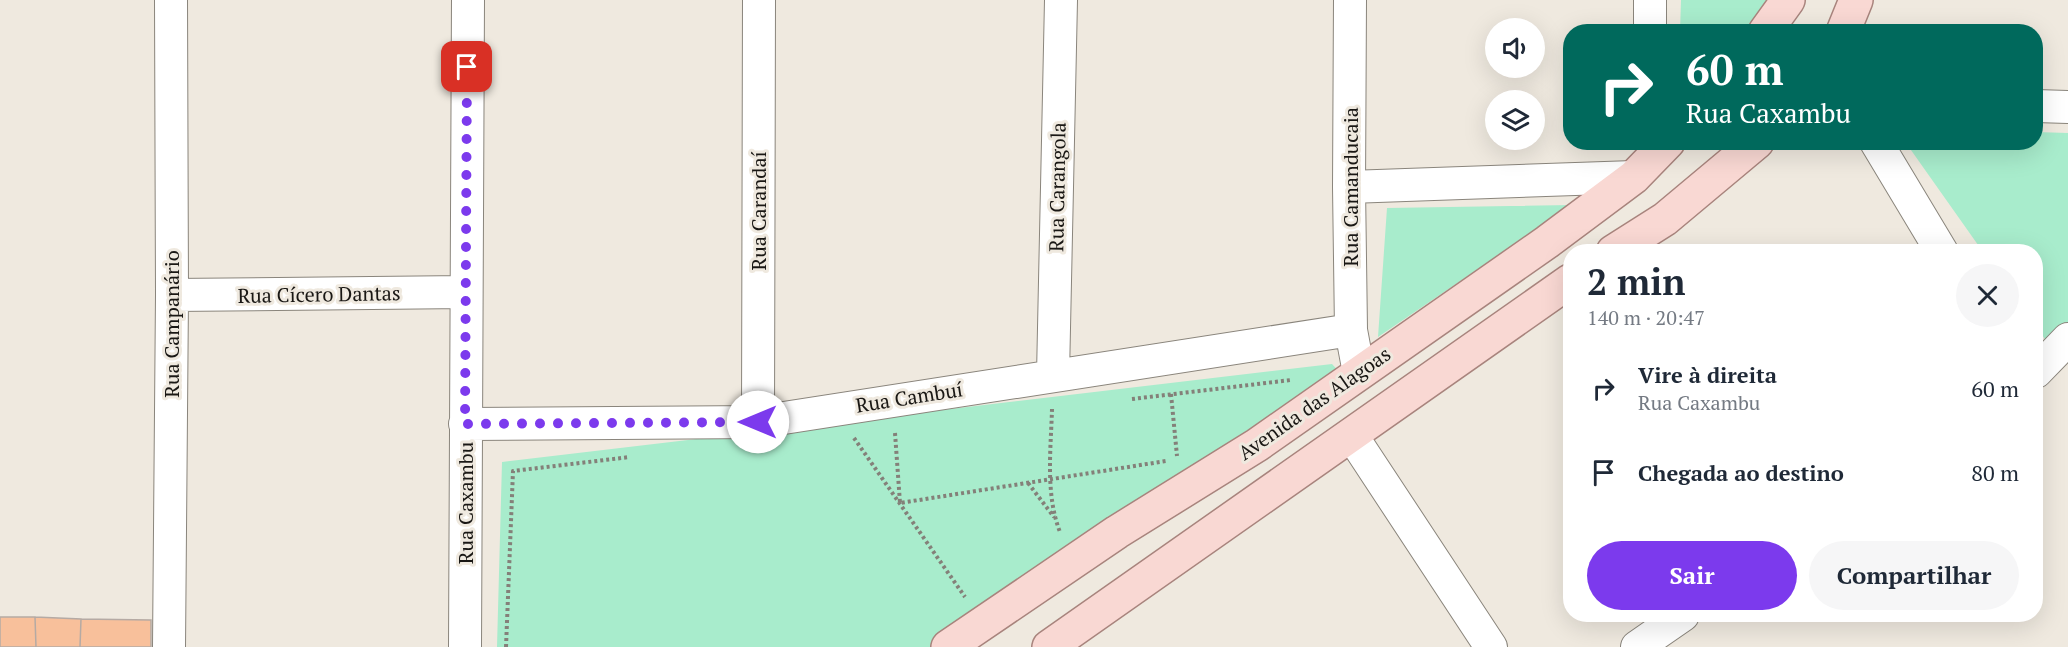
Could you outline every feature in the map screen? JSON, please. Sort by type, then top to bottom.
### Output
[{"type":"main road","points":[[1772,24],[1788,0]]},
{"type":"main road","points":[[1846,24],[1856,0]]},
{"type":"main road","points":[[1626,244],[1665,219],[1747,150]]},
{"type":"main road","name":"Avenida das Alagoas","points":[[948,647],[1117,532],[1257,445],[1547,242],[1650,156]]},
{"type":"main road","points":[[1048,647],[1563,286]]},
{"type":"street","name":"Rua Campanário","points":[[169,647],[172,295],[171,0]]},
{"type":"street","name":"Rua Caxambu","points":[[465,647],[468,0]]},
{"type":"street","name":"Rua Carandaí","points":[[758,422],[759,0]]},
{"type":"street","name":"Rua Carangola","points":[[1053,375],[1060,0]]},
{"type":"street","name":"Rua Camanducaia","points":[[1350,0],[1351,330],[1359,373]]},
{"type":"street","points":[[1650,0],[1650,24]]},
{"type":"street","points":[[2043,106],[2068,107]]},
{"type":"street","points":[[1881,150],[1937,244]]},
{"type":"street","points":[[1349,187],[1650,156]]},
{"type":"street","name":"Rua Cícero Dantas","points":[[172,295],[465,292]]},
{"type":"street","name":"Rua Cambuí","points":[[465,424],[758,422],[1351,330]]},
{"type":"street","points":[[2043,365],[2068,339]]},
{"type":"street","points":[[1352,436],[1491,647]]},
{"type":"street","points":[[1637,647],[1673,622]]},
{"type":"path","points":[[1123,400],[1296,380]]},
{"type":"path","points":[[1171,394],[1177,459]]},
{"type":"path","points":[[1041,409],[1052,408],[1051,480],[1055,518],[1062,537]]},
{"type":"path","points":[[894,426],[900,503]]},
{"type":"path","points":[[849,431],[968,600]]},
{"type":"path","points":[[506,647],[513,471],[640,456]]},
{"type":"path","points":[[900,503],[1186,458]]},
{"type":"path","points":[[1028,483],[1055,518]]},
{"type":"green space","points":[[1681,0],[1776,0],[1760,24],[1680,24]]},
{"type":"green space","points":[[2043,132],[2068,133],[2068,330],[2051,348],[2043,336],[2043,244],[1977,244],[1911,150],[2043,150]]},
{"type":"green space","points":[[1572,205],[1378,337],[1387,208]]},
{"type":"green space","points":[[1332,364],[1344,377],[942,647],[497,647],[502,462]]},
{"type":"building","points":[[0,617],[35,617],[36,647],[0,647]]},
{"type":"building","points":[[35,617],[81,619],[80,647],[36,647]]},
{"type":"building","points":[[81,619],[151,620],[151,647],[80,647]]},
{"type":"route","points":[[467,67],[465,424],[758,422]]}]
